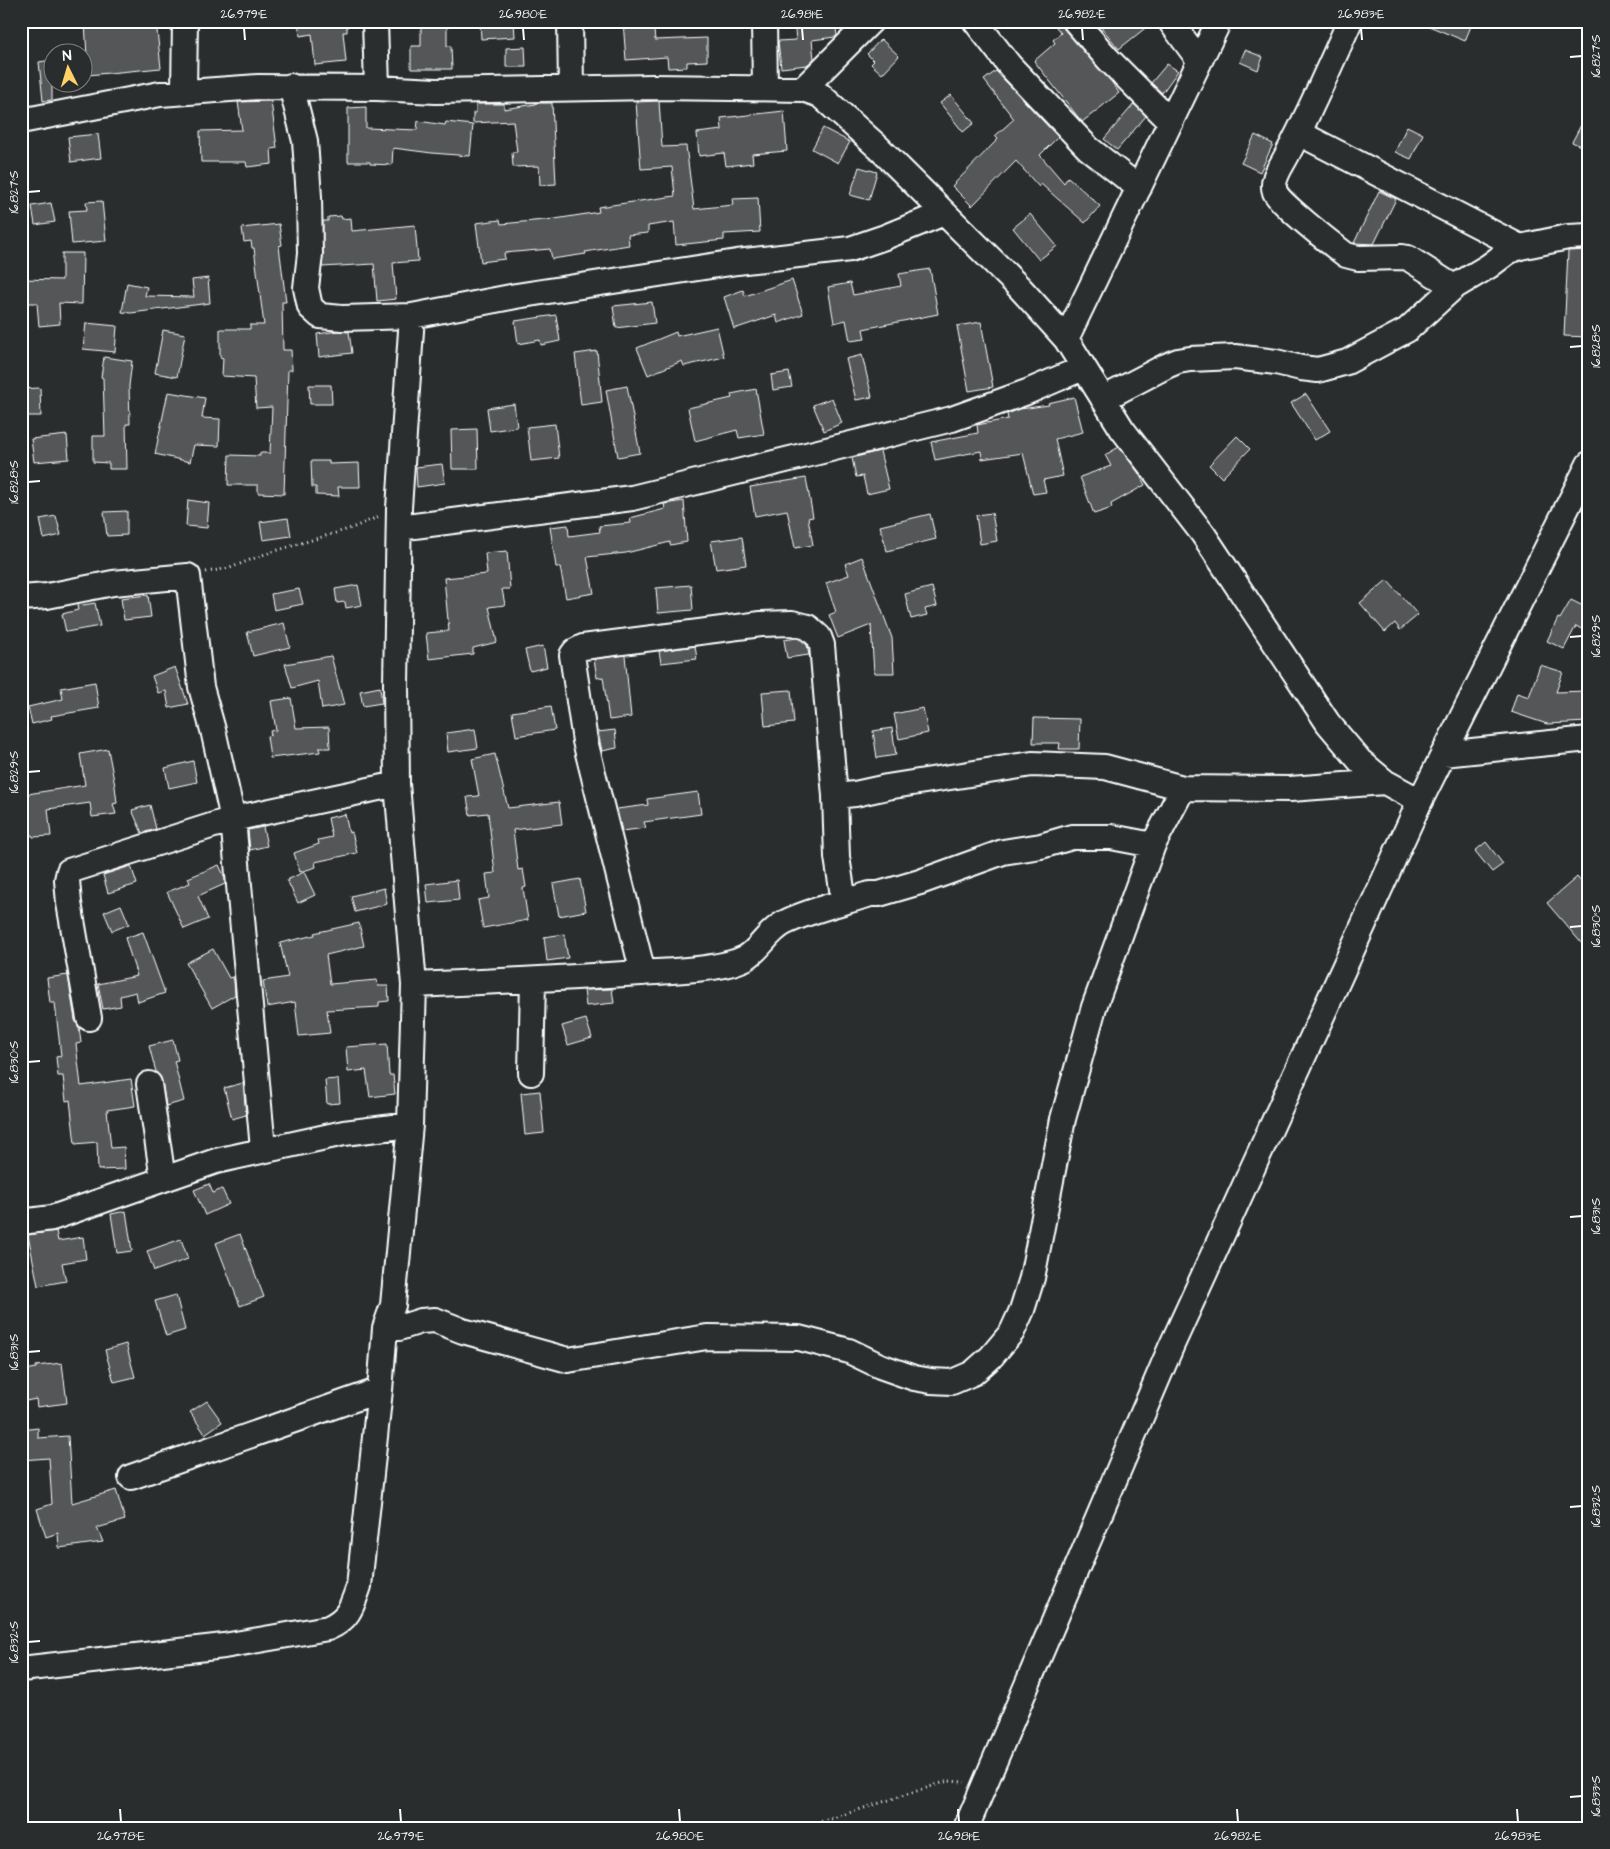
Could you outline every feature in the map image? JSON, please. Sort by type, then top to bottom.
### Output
[{"type":"street","points":[[184,91],[185,21]]},
{"type":"street","points":[[375,21],[377,88]]},
{"type":"street","points":[[570,21],[571,88]]},
{"type":"street","points":[[764,21],[765,88]]},
{"type":"street","points":[[803,89],[871,21]]},
{"type":"street","points":[[974,21],[1010,66],[1088,148],[1139,188]]},
{"type":"street","points":[[1075,21],[1114,65],[1170,122]]},
{"type":"street","points":[[1170,21],[1199,60]]},
{"type":"street","points":[[1066,339],[1218,21]]},
{"type":"street","points":[[1350,21],[1299,133],[1274,180],[1274,190],[1277,196],[1346,256],[1358,258],[1408,258],[1454,287]]},
{"type":"street","points":[[291,86],[305,141],[309,196],[310,254],[306,288],[310,308],[320,316],[335,318],[412,316],[516,296],[737,262],[850,250],[885,238],[944,212]]},
{"type":"street","points":[[21,121],[160,94],[184,91],[291,86],[436,91],[571,88],[765,88],[803,89],[820,95],[944,212],[1020,288],[1066,339],[1122,429],[1203,534],[1328,723],[1360,761],[1385,782],[1420,801]]},
{"type":"street","points":[[1299,133],[1520,246]]},
{"type":"street","points":[[1103,399],[1166,366],[1190,359],[1235,357],[1318,370],[1347,362],[1407,330],[1454,287],[1489,266],[1509,251],[1520,246],[1568,237],[1589,236]]},
{"type":"street","points":[[21,1669],[224,1646],[328,1628],[339,1624],[350,1611],[359,1586],[385,1328],[394,1305],[410,1125],[414,985],[397,784],[396,684],[399,518],[412,316]]},
{"type":"street","points":[[399,518],[632,498],[952,420],[1027,392],[1083,368]]},
{"type":"street","points":[[966,1828],[1171,1346],[1420,801],[1589,464]]},
{"type":"street","points":[[21,598],[47,596],[112,583],[188,576],[201,687],[213,730],[233,819],[263,1149]]},
{"type":"street","points":[[643,973],[585,741],[572,655],[575,651],[583,648],[761,624],[792,623],[808,627],[819,637],[822,645],[835,796],[837,857],[844,902]]},
{"type":"street","points":[[1443,754],[1589,739]]},
{"type":"street","points":[[835,796],[1032,764],[1105,766],[1183,788],[1290,789],[1385,782]]},
{"type":"street","points":[[89,1018],[69,903],[67,880],[69,871],[233,819],[397,784]]},
{"type":"street","points":[[385,1328],[399,1328],[420,1320],[435,1320],[463,1331],[568,1360],[707,1337],[799,1338],[849,1351],[880,1366],[914,1378],[952,1382],[973,1372],[991,1357],[1012,1332],[1022,1310],[1032,1278],[1062,1119],[1094,1007],[1153,845],[1183,788]]},
{"type":"street","points":[[414,985],[533,981],[718,966],[745,958],[784,923],[844,902],[920,882],[1003,852],[1041,846],[1072,837],[1111,837],[1153,845]]},
{"type":"street","points":[[531,1073],[533,981]]},
{"type":"street","points":[[149,1084],[163,1179]]},
{"type":"street","points":[[21,1222],[52,1218],[216,1161],[263,1149],[344,1133],[410,1125]]},
{"type":"street","points":[[131,1477],[380,1390]]},
{"type":"path","points":[[188,576],[230,568],[265,554],[352,528],[399,518]]},
{"type":"path","points":[[797,1828],[948,1781],[984,1784]]},
{"type":"building","points":[[85,21],[156,21],[161,68],[92,75],[92,42],[86,42]]},
{"type":"building","points":[[298,21],[347,21],[347,32],[343,32],[346,62],[315,65],[312,34],[300,36]]},
{"type":"building","points":[[421,21],[447,21],[447,46],[451,46],[452,69],[411,69],[411,46],[421,46]]},
{"type":"building","points":[[480,21],[514,21],[515,37],[481,39]]},
{"type":"building","points":[[623,21],[653,21],[655,40],[707,38],[707,61],[687,62],[687,67],[668,68],[667,57],[626,60]]},
{"type":"building","points":[[794,21],[835,21],[837,36],[812,40],[814,59],[807,65],[781,68],[778,41],[796,40]]},
{"type":"building","points":[[1096,21],[1154,21],[1119,49]]},
{"type":"building","points":[[1417,21],[1473,21],[1465,41]]},
{"type":"building","points":[[1061,23],[1119,93],[1082,122],[1034,61],[1055,43],[1053,40],[1061,33],[1056,27]]},
{"type":"building","points":[[881,39],[899,56],[882,74],[871,64],[874,61],[867,54]]},
{"type":"building","points":[[525,47],[526,67],[506,67],[506,48]]},
{"type":"building","points":[[1245,50],[1263,57],[1258,70],[1240,62]]},
{"type":"building","points":[[39,62],[42,62],[42,91]]},
{"type":"building","points":[[1167,64],[1178,71],[1162,93],[1151,83]]},
{"type":"building","points":[[996,71],[1058,137],[1040,155],[1064,183],[1068,177],[1100,206],[1085,223],[1041,184],[1039,187],[1016,161],[972,206],[952,186],[998,139],[995,136],[1014,119],[984,80]]},
{"type":"building","points":[[42,92],[52,92],[52,100],[43,101]]},
{"type":"building","points":[[951,95],[974,123],[963,132],[940,103]]},
{"type":"building","points":[[271,101],[277,148],[271,149],[272,164],[247,167],[246,162],[201,162],[200,131],[242,130],[238,102]]},
{"type":"building","points":[[659,101],[662,147],[686,146],[694,209],[733,205],[732,199],[758,198],[760,232],[724,234],[724,240],[676,245],[674,222],[648,226],[648,233],[628,235],[629,245],[585,252],[586,254],[552,259],[550,249],[504,253],[505,259],[481,262],[476,223],[500,220],[501,224],[555,219],[599,212],[598,207],[675,196],[672,167],[641,169],[636,102]]},
{"type":"building","points":[[536,103],[552,103],[556,184],[540,185],[539,166],[513,167],[512,152],[517,152],[513,121],[473,123],[473,113],[476,113],[476,104],[504,104],[504,109]]},
{"type":"building","points":[[1134,104],[1146,116],[1117,150],[1104,139]]},
{"type":"building","points":[[366,107],[366,128],[417,130],[418,121],[445,125],[446,122],[473,125],[470,156],[393,148],[392,165],[348,162],[348,108]]},
{"type":"building","points":[[1589,110],[1589,150],[1572,142]]},
{"type":"building","points":[[784,111],[787,151],[752,154],[753,163],[726,166],[724,153],[699,156],[697,133],[722,130],[721,118]]},
{"type":"building","points":[[1407,126],[1423,134],[1411,159],[1395,152]]},
{"type":"building","points":[[823,128],[850,142],[838,163],[812,149]]},
{"type":"building","points":[[98,134],[101,158],[71,162],[68,137]]},
{"type":"building","points":[[1255,135],[1273,144],[1260,172],[1241,163]]},
{"type":"building","points":[[859,167],[877,172],[869,200],[850,195]]},
{"type":"building","points":[[1379,191],[1396,199],[1374,244],[1354,243]]},
{"type":"building","points":[[102,201],[106,241],[72,244],[69,211],[87,210],[86,202]]},
{"type":"building","points":[[51,203],[55,222],[35,225],[32,206]]},
{"type":"building","points":[[1030,214],[1057,246],[1039,260],[1013,228]]},
{"type":"building","points":[[341,216],[342,219],[351,218],[352,231],[415,225],[418,261],[393,263],[396,299],[377,301],[374,264],[322,267],[323,221],[328,221],[328,217]]},
{"type":"building","points":[[279,224],[282,245],[279,246],[286,302],[282,302],[283,350],[291,350],[292,370],[288,370],[284,494],[258,493],[258,485],[228,485],[229,455],[260,456],[260,453],[270,453],[272,407],[256,408],[254,378],[222,376],[223,358],[220,357],[220,329],[250,329],[250,325],[264,325],[254,248],[252,248],[251,241],[244,242],[242,228]]},
{"type":"building","points":[[1589,250],[1589,337],[1564,336],[1568,251]]},
{"type":"building","points":[[62,253],[83,253],[82,304],[59,303],[60,324],[39,326],[37,303],[21,303],[21,279],[62,280]]},
{"type":"building","points":[[930,269],[938,314],[863,329],[865,339],[850,341],[846,320],[834,323],[828,287],[850,283],[853,295],[901,286],[899,274]]},
{"type":"building","points":[[208,278],[210,303],[131,313],[122,312],[127,283],[147,287],[145,296],[194,297],[192,280]]},
{"type":"building","points":[[792,280],[803,314],[778,323],[776,315],[734,329],[724,297],[743,290],[745,296]]},
{"type":"building","points":[[652,302],[655,323],[616,328],[613,306]]},
{"type":"building","points":[[556,315],[560,341],[541,345],[540,340],[518,344],[515,321]]},
{"type":"building","points":[[981,322],[993,387],[969,391],[957,326]]},
{"type":"building","points":[[86,323],[117,326],[115,352],[83,349]]},
{"type":"building","points":[[717,327],[724,357],[684,366],[682,361],[648,375],[637,348],[676,332],[677,336]]},
{"type":"building","points":[[163,330],[185,334],[177,377],[155,373]]},
{"type":"building","points":[[338,331],[349,332],[352,353],[319,357],[317,334]]},
{"type":"building","points":[[597,351],[602,402],[581,405],[575,354]]},
{"type":"building","points":[[862,355],[872,397],[856,400],[846,359]]},
{"type":"building","points":[[104,357],[132,361],[129,386],[130,424],[126,424],[127,469],[109,469],[109,463],[93,462],[93,436],[105,436],[103,378],[101,377]]},
{"type":"building","points":[[789,372],[792,387],[773,390],[771,375]]},
{"type":"building","points":[[309,385],[331,385],[332,404],[310,404]]},
{"type":"building","points":[[627,386],[640,453],[618,457],[606,390]]},
{"type":"building","points":[[40,388],[41,416],[21,416],[21,389]]},
{"type":"building","points":[[756,389],[764,434],[739,438],[737,430],[695,441],[688,408],[732,398],[731,394]]},
{"type":"building","points":[[168,392],[205,398],[202,418],[220,419],[219,446],[194,445],[190,462],[155,454]]},
{"type":"building","points":[[1306,394],[1330,431],[1315,440],[1291,403]]},
{"type":"building","points":[[1074,397],[1083,432],[1055,439],[1063,476],[1043,480],[1046,492],[1033,494],[1023,453],[982,459],[981,451],[935,460],[931,442],[978,433],[977,425],[1008,419],[1007,414],[1020,409],[1049,405],[1048,403]]},
{"type":"building","points":[[832,398],[842,423],[824,431],[813,405]]},
{"type":"building","points":[[514,404],[517,427],[490,431],[487,408]]},
{"type":"building","points":[[555,424],[559,458],[531,461],[527,427]]},
{"type":"building","points":[[477,429],[478,469],[452,469],[451,430]]},
{"type":"building","points":[[67,435],[69,459],[34,462],[31,439]]},
{"type":"building","points":[[1237,436],[1250,449],[1222,478],[1209,465]]},
{"type":"building","points":[[1119,447],[1138,472],[1145,485],[1111,504],[1112,508],[1094,514],[1080,477],[1111,466],[1105,455]]},
{"type":"building","points":[[880,451],[889,489],[867,494],[863,476],[856,477],[852,458]]},
{"type":"building","points":[[311,461],[329,461],[329,464],[359,463],[360,487],[338,487],[339,496],[316,495],[316,487],[312,487]]},
{"type":"building","points":[[442,464],[445,483],[417,487],[416,467]]},
{"type":"building","points":[[806,478],[813,517],[808,518],[813,545],[795,548],[787,510],[755,516],[750,487]]},
{"type":"building","points":[[188,500],[209,503],[207,528],[186,526]]},
{"type":"building","points":[[684,501],[687,542],[670,545],[670,542],[626,553],[587,557],[594,593],[566,598],[560,567],[556,567],[550,527],[568,525],[569,536],[600,532],[599,526],[631,523],[630,518],[665,509],[664,504]]},
{"type":"building","points":[[127,511],[127,535],[107,536],[104,512]]},
{"type":"building","points":[[992,513],[997,541],[980,544],[976,515]]},
{"type":"building","points":[[930,514],[936,539],[887,551],[880,526]]},
{"type":"building","points":[[56,516],[61,535],[44,539],[40,519]]},
{"type":"building","points":[[288,518],[291,536],[263,540],[260,522]]},
{"type":"building","points":[[742,537],[746,565],[716,569],[711,541]]},
{"type":"building","points":[[507,551],[510,589],[502,589],[505,605],[489,607],[497,642],[473,648],[473,654],[429,659],[426,633],[449,631],[444,578],[487,574],[485,553]]},
{"type":"building","points":[[862,557],[892,638],[894,673],[874,673],[871,625],[838,638],[829,615],[836,612],[826,583],[849,575],[845,564]]},
{"type":"building","points":[[1387,580],[1418,615],[1400,630],[1395,623],[1385,632],[1360,603]]},
{"type":"building","points":[[358,585],[362,605],[346,608],[345,602],[337,603],[335,589]]},
{"type":"building","points":[[691,585],[693,610],[658,613],[656,588]]},
{"type":"building","points":[[932,587],[937,606],[925,609],[927,615],[911,619],[905,594]]},
{"type":"building","points":[[299,589],[303,604],[274,610],[271,594]]},
{"type":"building","points":[[148,595],[151,617],[124,620],[121,598]]},
{"type":"building","points":[[1571,600],[1589,609],[1589,633],[1576,626],[1564,649],[1547,641],[1558,618],[1560,619]]},
{"type":"building","points":[[95,603],[100,626],[66,632],[62,614],[78,610],[77,606]]},
{"type":"building","points":[[284,623],[290,647],[253,656],[247,632]]},
{"type":"building","points":[[797,638],[807,645],[809,655],[787,658],[784,640]]},
{"type":"building","points":[[543,646],[547,667],[530,671],[525,650]]},
{"type":"building","points":[[695,646],[697,659],[661,663],[659,651]]},
{"type":"building","points":[[625,655],[631,717],[609,720],[603,677],[597,678],[594,659]]},
{"type":"building","points":[[331,656],[344,705],[322,709],[318,681],[292,688],[285,664]]},
{"type":"building","points":[[1540,665],[1563,672],[1556,692],[1586,691],[1588,722],[1547,724],[1511,712],[1517,693],[1529,697]]},
{"type":"building","points":[[175,667],[188,704],[169,708],[166,691],[158,693],[152,676]]},
{"type":"building","points":[[95,682],[99,708],[51,716],[52,719],[32,724],[28,707],[63,699],[61,688]]},
{"type":"building","points":[[380,687],[382,703],[363,706],[360,691]]},
{"type":"building","points":[[791,690],[794,723],[765,726],[762,692]]},
{"type":"building","points":[[291,698],[296,728],[329,727],[330,748],[319,748],[320,752],[270,758],[267,736],[271,735],[270,731],[276,730],[271,701]]},
{"type":"building","points":[[551,706],[555,730],[516,736],[512,712]]},
{"type":"building","points":[[923,708],[928,733],[899,739],[894,714]]},
{"type":"building","points":[[1034,718],[1080,719],[1079,749],[1059,749],[1060,743],[1033,743]]},
{"type":"building","points":[[892,728],[896,755],[877,758],[873,731]]},
{"type":"building","points":[[475,729],[478,748],[448,752],[446,733]]},
{"type":"building","points":[[615,730],[617,748],[602,751],[598,732]]},
{"type":"building","points":[[108,749],[115,786],[117,803],[113,804],[116,814],[92,817],[90,803],[48,809],[51,836],[21,836],[21,795],[85,785],[80,754]]},
{"type":"building","points":[[495,754],[508,808],[559,802],[562,824],[513,830],[518,870],[523,869],[526,887],[523,888],[528,920],[483,928],[478,900],[489,898],[486,874],[495,873],[488,813],[470,815],[467,797],[479,796],[472,759]]},
{"type":"building","points":[[193,761],[197,782],[169,788],[165,768]]},
{"type":"building","points":[[698,792],[701,814],[644,822],[646,828],[622,831],[617,809],[648,805],[647,799]]},
{"type":"building","points":[[150,805],[156,829],[142,833],[132,810]]},
{"type":"building","points":[[345,814],[349,833],[352,832],[357,853],[315,862],[316,867],[300,872],[294,853],[319,844],[318,840],[332,837],[328,818]]},
{"type":"building","points":[[263,827],[267,846],[250,850],[248,830]]},
{"type":"building","points":[[1486,842],[1503,864],[1492,872],[1475,851]]},
{"type":"building","points":[[219,865],[225,878],[225,884],[198,896],[208,919],[184,929],[167,892],[190,883],[188,878]]},
{"type":"building","points":[[131,866],[137,884],[108,893],[103,875]]},
{"type":"building","points":[[304,872],[315,895],[298,903],[287,880]]},
{"type":"building","points":[[1577,877],[1589,891],[1589,952],[1547,903]]},
{"type":"building","points":[[580,879],[586,911],[559,916],[553,884]]},
{"type":"building","points":[[457,880],[459,900],[428,903],[426,884]]},
{"type":"building","points":[[384,888],[387,904],[355,912],[351,896]]},
{"type":"building","points":[[121,905],[129,924],[112,931],[104,912]]},
{"type":"building","points":[[359,923],[364,946],[326,955],[330,984],[377,980],[378,986],[388,986],[389,1001],[379,1002],[379,1007],[327,1010],[330,1033],[299,1036],[295,1002],[267,1007],[263,981],[288,977],[280,943]]},
{"type":"building","points":[[143,932],[165,993],[138,1002],[136,992],[120,996],[121,1006],[103,1009],[98,984],[137,976],[125,938]]},
{"type":"building","points":[[564,934],[568,958],[547,961],[544,937]]},
{"type":"building","points":[[213,949],[229,978],[232,977],[234,980],[235,995],[212,1008],[186,963]]},
{"type":"building","points":[[68,975],[75,1020],[79,1027],[81,1043],[76,1044],[81,1086],[131,1079],[135,1106],[107,1110],[111,1148],[124,1147],[125,1169],[98,1170],[97,1142],[75,1144],[70,1100],[66,1101],[63,1076],[58,1076],[56,1057],[61,1056],[55,1003],[50,1003],[47,978]]},
{"type":"building","points":[[612,989],[614,1003],[586,1006],[584,990]]},
{"type":"building","points":[[586,1019],[592,1038],[568,1045],[562,1026]]},
{"type":"building","points":[[173,1040],[178,1060],[174,1061],[184,1101],[166,1106],[162,1082],[156,1072],[149,1046]]},
{"type":"building","points":[[387,1044],[389,1075],[393,1075],[395,1094],[370,1097],[366,1070],[348,1072],[346,1047]]},
{"type":"building","points":[[338,1079],[340,1103],[327,1104],[325,1080]]},
{"type":"building","points":[[243,1083],[246,1115],[232,1119],[224,1088]]},
{"type":"building","points":[[540,1091],[544,1133],[525,1135],[521,1093]]},
{"type":"building","points":[[209,1184],[213,1193],[222,1189],[229,1204],[205,1215],[194,1190]]},
{"type":"building","points":[[126,1211],[132,1251],[117,1253],[111,1214]]},
{"type":"building","points":[[56,1231],[58,1241],[83,1237],[86,1259],[62,1263],[66,1281],[38,1286],[28,1235]]},
{"type":"building","points":[[240,1234],[264,1297],[240,1306],[216,1243]]},
{"type":"building","points":[[181,1239],[188,1259],[154,1271],[147,1251]]},
{"type":"building","points":[[176,1295],[185,1330],[166,1336],[155,1301]]},
{"type":"building","points":[[126,1344],[135,1377],[114,1382],[105,1350]]},
{"type":"building","points":[[62,1363],[67,1403],[37,1407],[36,1399],[21,1402],[21,1371],[36,1368],[36,1366]]},
{"type":"building","points":[[207,1401],[222,1422],[205,1434],[190,1412]]},
{"type":"building","points":[[38,1428],[38,1438],[68,1436],[72,1503],[116,1490],[125,1520],[97,1528],[103,1542],[59,1548],[58,1533],[46,1537],[37,1509],[52,1504],[49,1458],[21,1460],[21,1430]]}]
